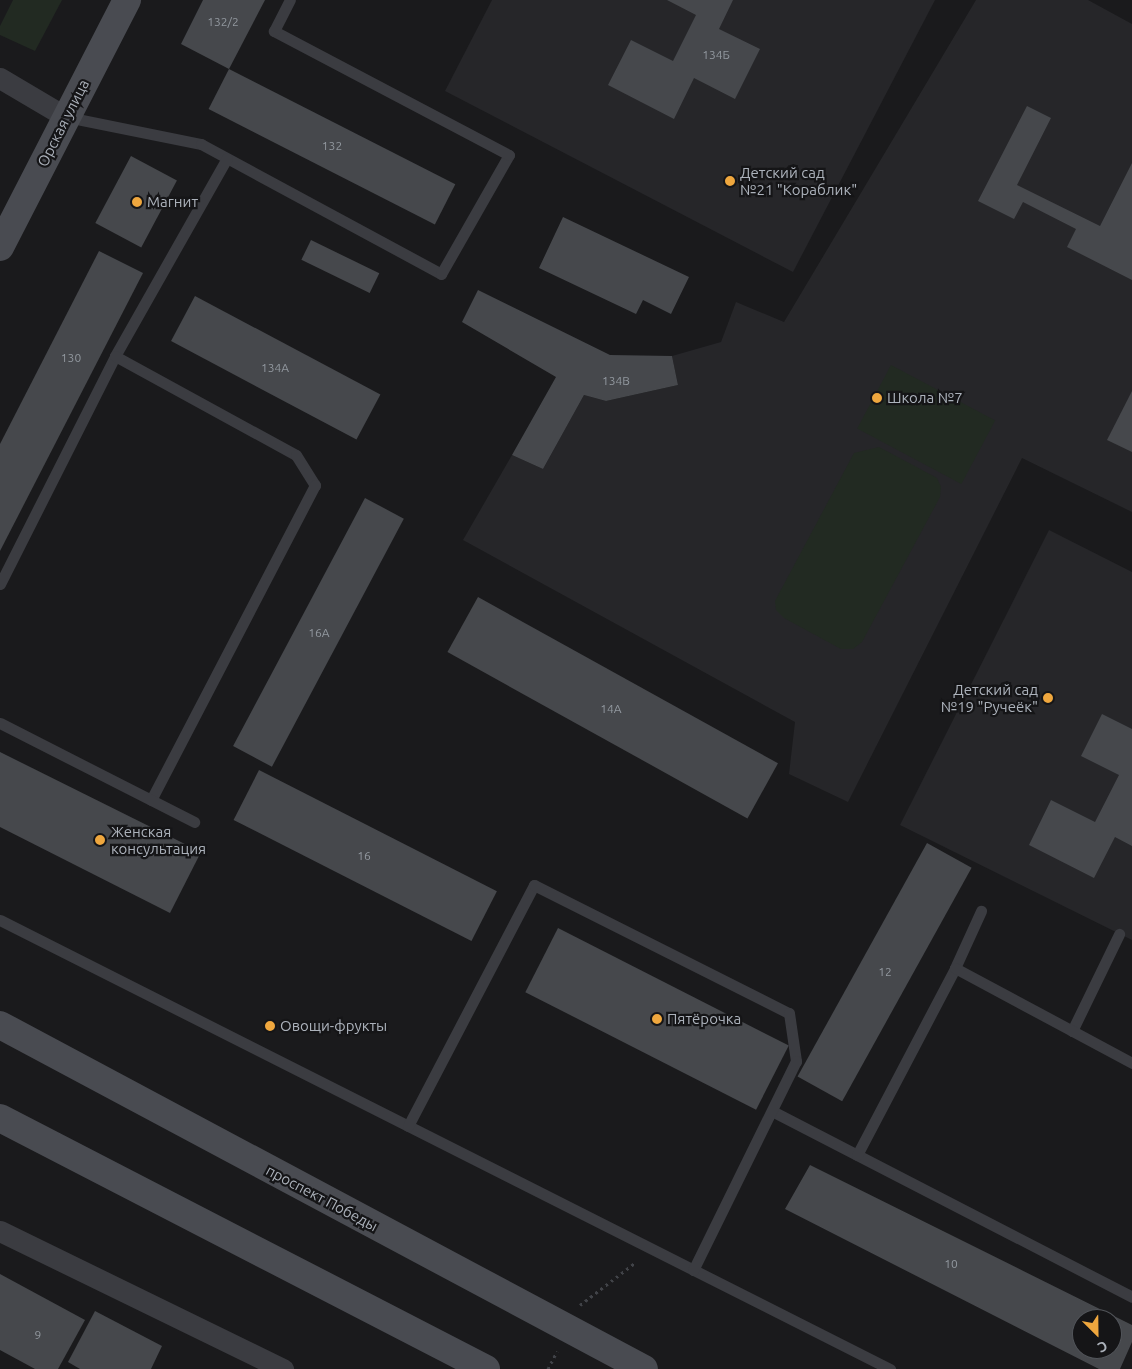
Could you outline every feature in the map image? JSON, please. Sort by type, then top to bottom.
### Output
[{"type":"main road","name":"Орская улица","points":[[0,247],[127,0]]},
{"type":"main road","name":"проспект Победы","points":[[0,1025],[567,1330],[644,1369]]},
{"type":"main road","points":[[0,1118],[486,1369]]},
{"type":"street","points":[[0,78],[66,117]]},
{"type":"street","points":[[0,1231],[283,1369]]},
{"type":"lane","points":[[66,117],[201,144],[441,274],[509,155],[274,31],[290,0]]},
{"type":"lane","points":[[0,584],[115,356],[227,158]]},
{"type":"lane","points":[[115,356],[296,455],[315,485],[152,800]]},
{"type":"lane","points":[[0,723],[194,822]]},
{"type":"lane","points":[[408,1126],[534,885],[789,1013],[796,1061],[693,1270]]},
{"type":"lane","points":[[857,1155],[955,968],[981,911]]},
{"type":"lane","points":[[0,920],[890,1369]]},
{"type":"lane","points":[[1072,1031],[1119,934]]},
{"type":"lane","points":[[955,968],[1132,1063]]},
{"type":"lane","points":[[772,1112],[1132,1297]]},
{"type":"path","points":[[548,1369],[577,1307],[652,1249]]},
{"type":"shaded area","points":[[13,0],[62,0],[35,51],[0,35],[0,26]]},
{"type":"shaded area","name":"Детский сад №21 \"Кораблик\"","points":[[492,0],[935,0],[793,272],[445,91]]},
{"type":"shaded area","name":"Школа №7","points":[[976,0],[1088,0],[1132,24],[1132,512],[1022,458],[848,802],[789,774],[795,722],[463,540],[512,455],[543,469],[584,395],[606,401],[678,385],[672,356],[721,342],[736,302],[784,322]]},
{"type":"shaded area","points":[[891,365],[995,420],[961,484],[857,429]]},
{"type":"shaded area","points":[[879,447],[937,478],[941,487],[940,497],[862,642],[853,649],[841,649],[784,618],[776,610],[775,601],[854,453]]},
{"type":"shaded area","name":"Детский сад №19 \"Ручеёк\"","points":[[1049,530],[1132,572],[1132,940],[900,825]]},
{"type":"building","points":[[203,0],[265,0],[229,69],[181,44]]},
{"type":"building","points":[[667,0],[733,0],[719,29],[760,49],[735,99],[694,78],[674,119],[608,85],[631,40],[673,61],[696,15]]},
{"type":"building","points":[[229,69],[455,184],[435,224],[209,109]]},
{"type":"building","points":[[1027,106],[1051,118],[1017,185],[1100,226],[1132,163],[1132,280],[1067,247],[1076,229],[1023,202],[1014,219],[978,201]]},
{"type":"building","name":"Магнит","points":[[131,156],[177,180],[141,248],[95,223]]},
{"type":"building","points":[[563,217],[689,277],[671,314],[643,300],[636,314],[539,268]]},
{"type":"building","points":[[311,240],[379,273],[370,293],[301,260]]},
{"type":"building","points":[[99,251],[143,273],[0,551],[0,444]]},
{"type":"building","points":[[478,290],[610,355],[672,356],[678,385],[606,401],[584,395],[543,469],[512,455],[556,377],[462,322]]},
{"type":"building","points":[[195,296],[380,395],[356,440],[171,341]]},
{"type":"building","points":[[1132,391],[1132,452],[1107,440]]},
{"type":"building","points":[[365,498],[404,519],[272,767],[233,746]]},
{"type":"building","points":[[478,597],[778,763],[747,818],[447,652]]},
{"type":"building","points":[[1102,714],[1132,729],[1132,846],[1115,837],[1094,878],[1029,845],[1051,800],[1095,822],[1119,775],[1081,756]]},
{"type":"building","name":"Женская консультация","points":[[0,752],[201,852],[170,913],[0,827]]},
{"type":"building","points":[[259,770],[497,891],[471,941],[234,820]]},
{"type":"building","points":[[927,843],[972,868],[842,1101],[798,1077]]},
{"type":"building","name":"Пятёрочка","points":[[558,928],[789,1046],[756,1110],[525,992]]},
{"type":"building","points":[[810,1165],[1100,1309],[1072,1309],[1072,1355],[785,1209]]},
{"type":"building","points":[[0,1274],[85,1320],[58,1369],[35,1369],[0,1350]]},
{"type":"building","points":[[95,1311],[162,1346],[151,1369],[80,1369],[68,1362]]},
{"type":"building","points":[[1122,1320],[1132,1325],[1132,1342],[1120,1369],[1099,1369],[1079,1359],[1122,1359]]},
{"type":"place","name":"Детский сад №21 \"Кораблик\"","points":[[730,181]]},
{"type":"place","name":"Магнит","points":[[137,202]]},
{"type":"place","name":"Школа №7","points":[[877,398]]},
{"type":"place","name":"Детский сад №19 \"Ручеёк\"","points":[[1048,698]]},
{"type":"place","name":"Женская консультация","points":[[100,840]]},
{"type":"place","name":"Пятёрочка","points":[[657,1019]]},
{"type":"place","name":"Овощи-фрукты","points":[[270,1026]]}]
